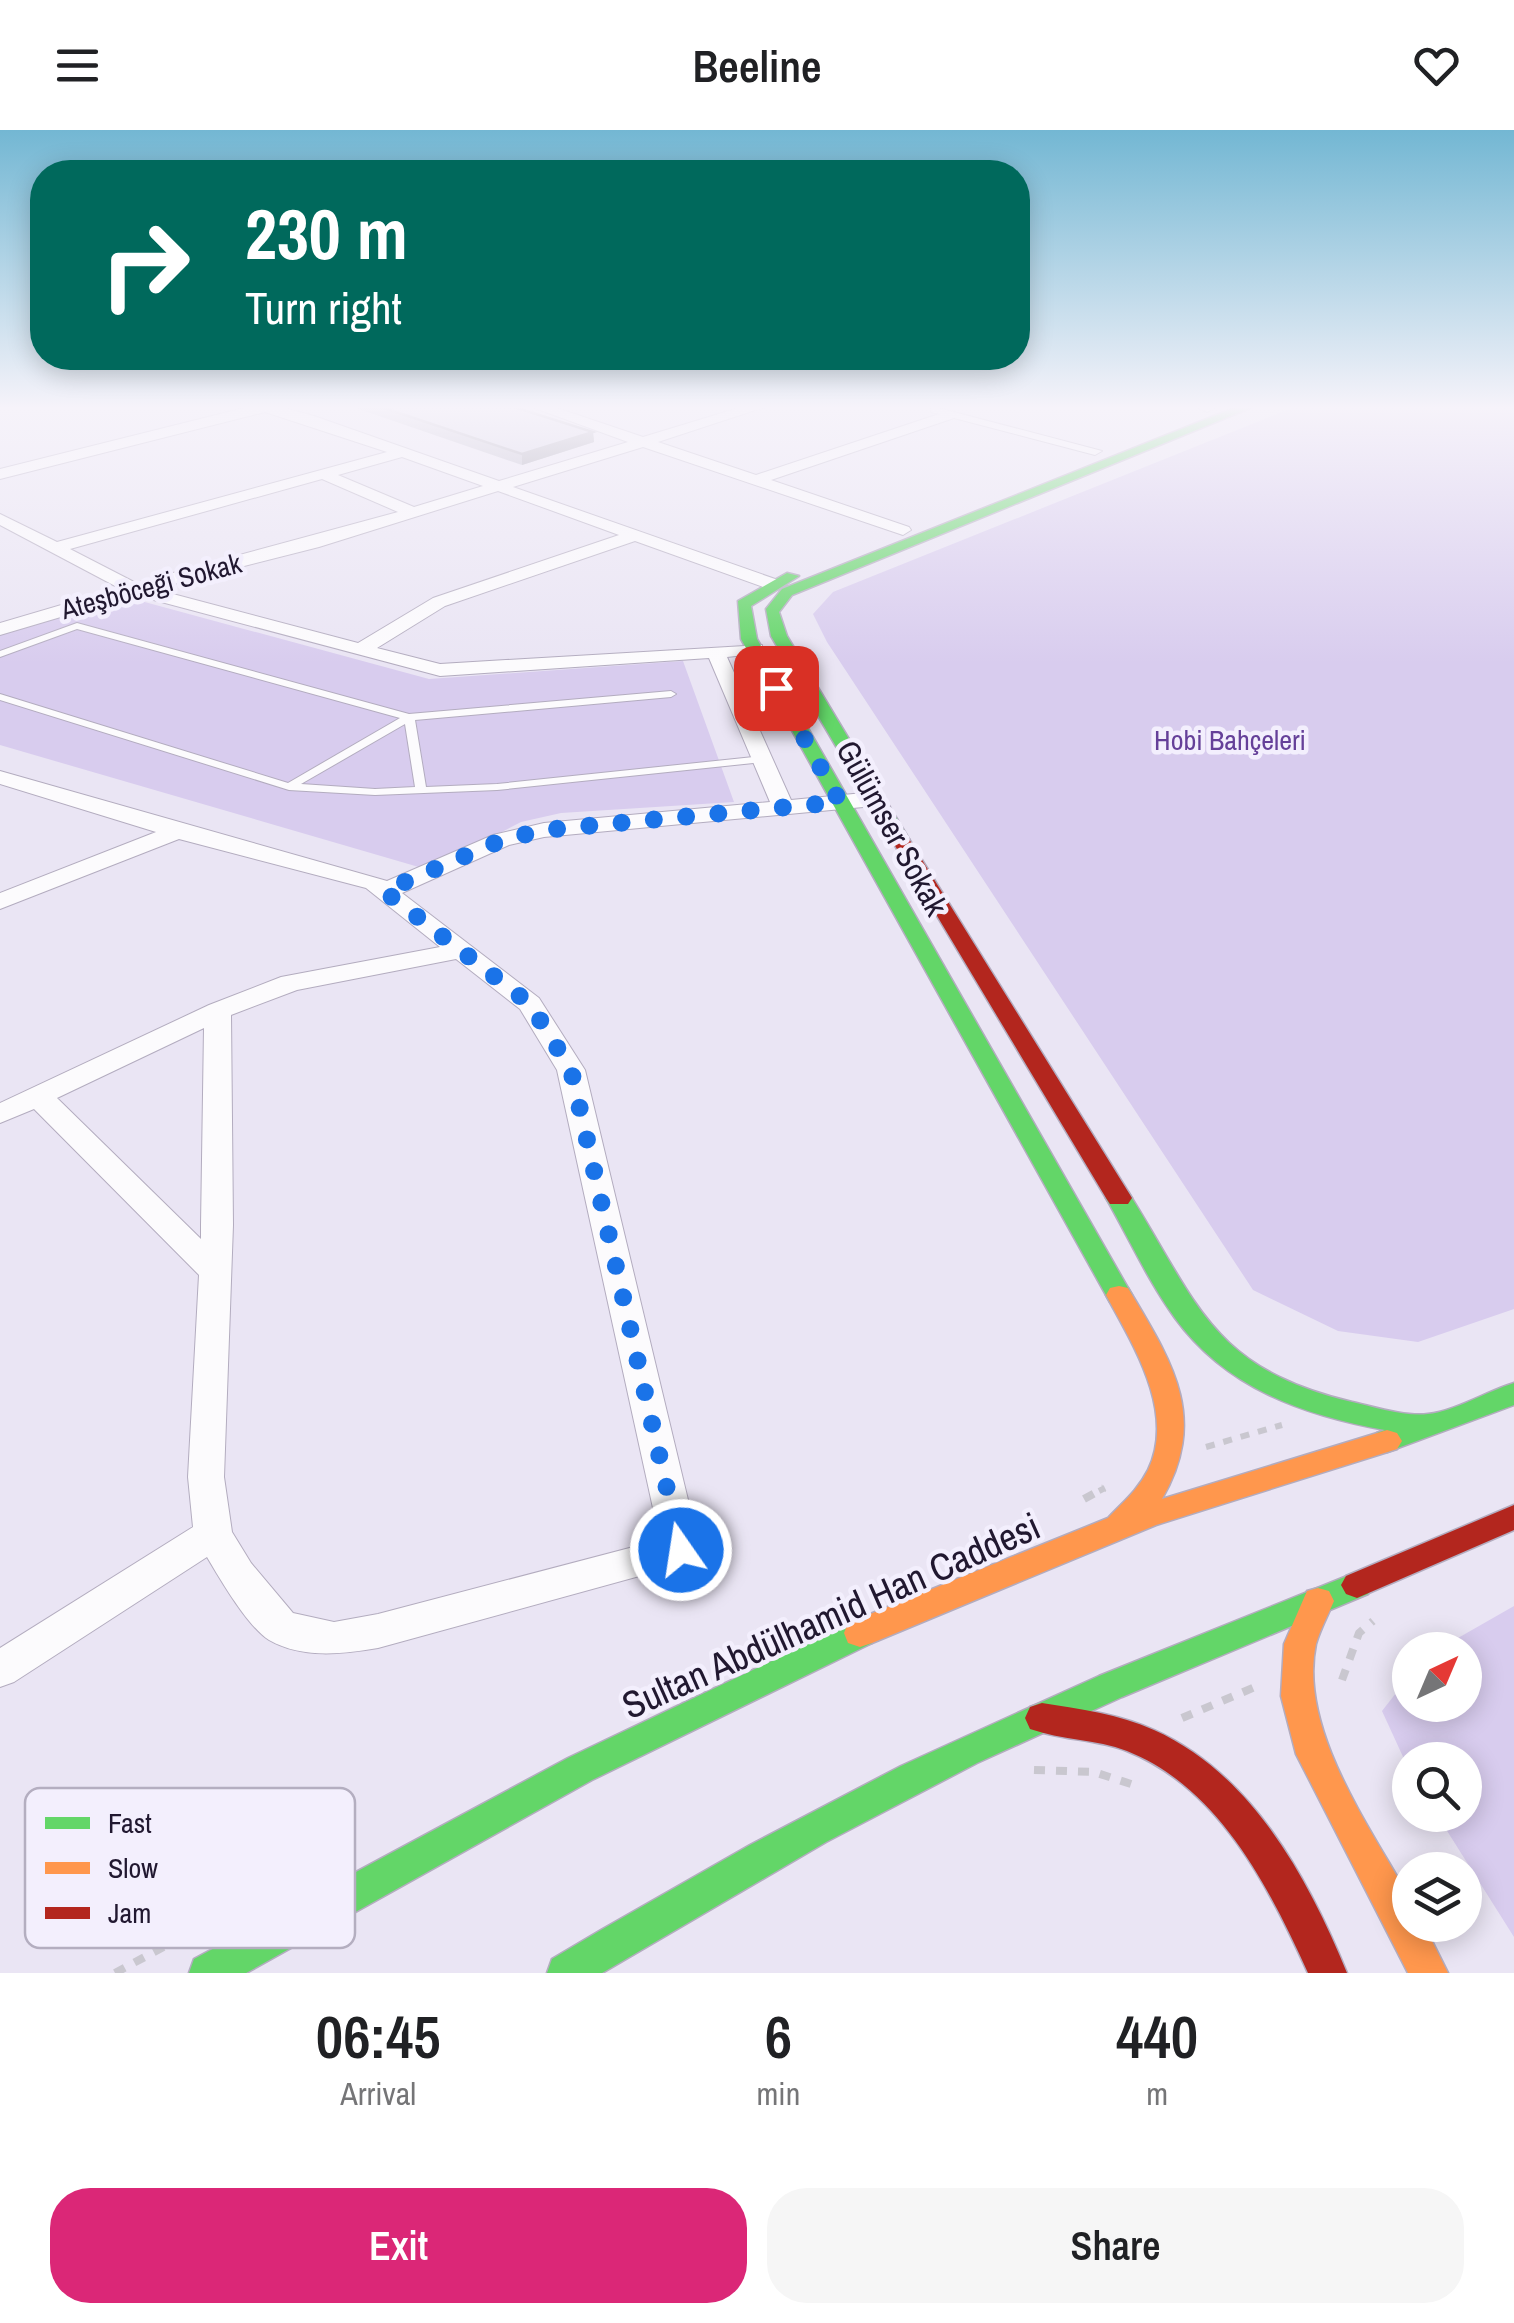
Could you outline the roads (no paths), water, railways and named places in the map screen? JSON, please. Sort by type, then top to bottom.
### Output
[{"type":"street","points":[[55,548],[258,492]]},
{"type":"street","points":[[365,492],[410,511]]},
{"type":"street","name":"Ateşböceği Sokak","points":[[0,629],[133,589],[313,543],[474,492]]},
{"type":"street","points":[[517,492],[772,584],[995,492]]},
{"type":"street","points":[[791,492],[903,530]]},
{"type":"street","points":[[1034,492],[787,592],[771,612],[779,636],[874,799],[1154,1255],[1186,1316],[1245,1370],[1314,1403],[1330,1410],[1431,1426]]},
{"type":"street","points":[[0,520],[133,589],[440,670],[755,650]]},
{"type":"street","points":[[361,649],[438,602],[635,535]]},
{"type":"street","name":"Gülümser Sokak","points":[[772,584],[743,604],[755,650],[1157,1366],[1170,1398],[1173,1426],[1168,1465],[1153,1495],[1120,1526]]},
{"type":"street","points":[[716,652],[783,806]]},
{"type":"street","points":[[0,777],[374,884],[530,1004],[571,1070],[681,1550],[378,1631],[334,1639],[281,1627],[238,1574],[213,1534],[206,1478],[215,1272],[218,1011]]},
{"type":"street","points":[[384,891],[502,840],[544,830],[874,799]]},
{"type":"street","points":[[0,902],[178,830]]},
{"type":"street","points":[[0,1114],[218,1011],[290,983],[462,950]]},
{"type":"street","points":[[38,1096],[215,1272]]},
{"type":"street","name":"Sultan Abdülhamid Han Caddesi","points":[[355,1892],[542,1788],[733,1692],[960,1590],[1120,1526],[1431,1426],[1514,1394]]},
{"type":"street","points":[[566,1973],[744,1867],[1040,1717],[1514,1517]]},
{"type":"street","points":[[0,1669],[213,1534]]},
{"type":"street","points":[[1318,1601],[1300,1644],[1298,1684],[1313,1754],[1429,1973]]},
{"type":"street","points":[[1040,1717],[1105,1729],[1150,1746],[1206,1782],[1247,1822],[1288,1889],[1328,1973]]},
{"type":"street","name":"Sultan Abdülhamid Han Caddesi","points":[[208,1973],[253,1948]]},
{"type":"lane","points":[[0,654],[77,626],[409,717],[672,694]]},
{"type":"lane","points":[[0,697],[289,787],[374,792],[497,787],[763,760]]},
{"type":"lane","points":[[409,717],[420,790]]},
{"type":"lane","points":[[289,787],[409,717]]},
{"type":"park label","name":"Hobi Bahçeleri","points":[[1230,740]]}]
